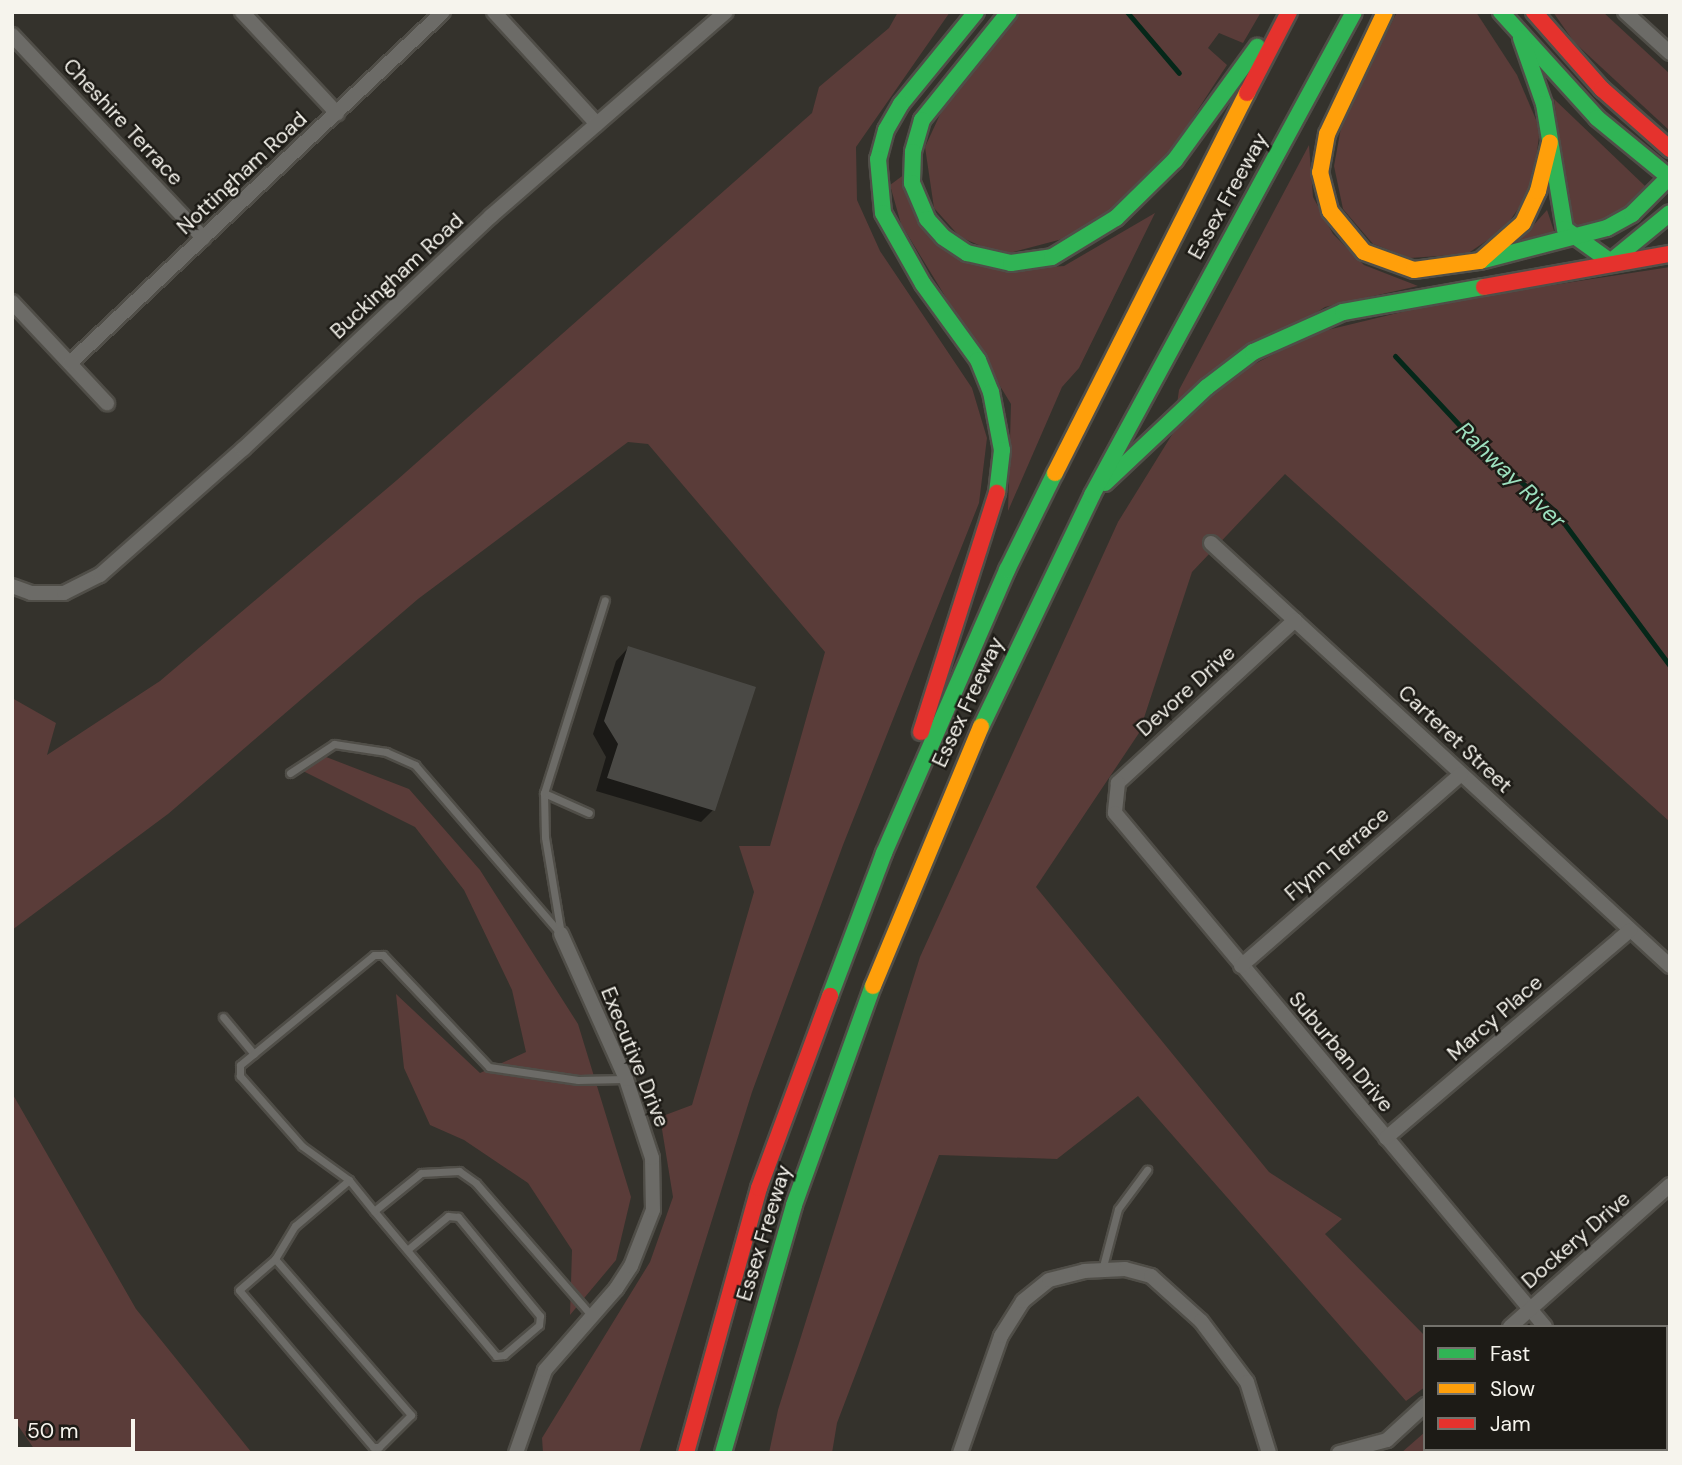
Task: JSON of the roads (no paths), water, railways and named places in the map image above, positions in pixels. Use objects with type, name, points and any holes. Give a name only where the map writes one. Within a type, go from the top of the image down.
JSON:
[{"type":"main road","points":[[884,853],[987,533],[1002,472],[1002,450],[991,392],[978,360],[917,274],[883,212],[878,159],[886,130],[901,104],[976,12]]},
{"type":"main road","points":[[1009,12],[922,120],[913,152],[912,183],[927,219],[943,237],[967,253],[1011,263],[1052,257],[1093,234],[1137,200],[1175,160],[1282,12]]},
{"type":"main road","name":"Essex Freeway","points":[[686,1453],[759,1188],[884,853],[1007,570],[1157,264],[1289,12]]},
{"type":"main road","name":"Essex Freeway","points":[[723,1453],[794,1205],[877,968],[963,763],[1092,495],[1354,12]]},
{"type":"main road","points":[[1385,12],[1327,134],[1320,172],[1331,211],[1351,241],[1396,267],[1440,270],[1574,240],[1632,214],[1669,177],[1597,118],[1521,38],[1501,12]]},
{"type":"main road","points":[[1534,12],[1602,89],[1670,149]]},
{"type":"main road","points":[[1521,38],[1544,104],[1560,215],[1574,240],[1611,262]]},
{"type":"main road","points":[[1480,261],[1523,223],[1538,191],[1550,142]]},
{"type":"main road","points":[[1611,262],[1670,213]]},
{"type":"main road","points":[[1092,495],[1207,387],[1253,352],[1343,312],[1611,262],[1670,254]]},
{"type":"street","points":[[242,12],[337,113]]},
{"type":"street","name":"Nottingham Road","points":[[70,363],[443,12]]},
{"type":"street","points":[[494,12],[597,124]]},
{"type":"street","name":"Buckingham Road","points":[[12,586],[31,593],[64,593],[100,575],[597,124],[726,12]]},
{"type":"street","points":[[1625,12],[1670,53]]},
{"type":"street","name":"Cheshire Terrace","points":[[12,35],[204,238]]},
{"type":"street","points":[[12,302],[107,403]]},
{"type":"street","name":"Carteret Street","points":[[1211,543],[1670,966]]},
{"type":"street","name":"Devore Drive","points":[[1114,799],[1118,783],[1136,764],[1295,620]]},
{"type":"street","name":"Flynn Terrace","points":[[1241,966],[1461,774]]},
{"type":"street","name":"Suburban Drive","points":[[1114,799],[1115,813],[1125,827],[1543,1325]]},
{"type":"street","name":"Marcy Place","points":[[1386,1138],[1630,930]]},
{"type":"street","name":"Executive Drive","points":[[516,1453],[545,1370],[631,1266],[653,1210],[652,1158],[626,1079],[561,934]]},
{"type":"street","name":"Dockery Drive","points":[[1512,1325],[1670,1185]]},
{"type":"street","points":[[960,1453],[1001,1336],[1023,1301],[1049,1280],[1102,1270],[1151,1276],[1202,1321],[1247,1382],[1269,1453]]},
{"type":"street","points":[[1339,1453],[1387,1440],[1423,1407]]},
{"type":"lane","points":[[561,934],[545,837],[544,793],[605,600]]},
{"type":"lane","points":[[290,773],[334,744],[386,752],[415,765],[561,934]]},
{"type":"lane","points":[[544,793],[589,813]]},
{"type":"lane","points":[[407,1250],[448,1216],[458,1217],[540,1316],[539,1325],[505,1355],[496,1356],[374,1211],[349,1180],[302,1146],[240,1076],[240,1065],[374,955],[383,955],[489,1068],[578,1080],[626,1079]]},
{"type":"lane","points":[[223,1017],[254,1054]]},
{"type":"lane","points":[[1102,1270],[1118,1209],[1147,1170]]},
{"type":"lane","points":[[374,1211],[421,1173],[459,1171],[477,1183],[591,1315]]},
{"type":"lane","points":[[275,1259],[411,1415],[379,1447],[373,1447],[239,1290],[275,1259],[295,1226],[349,1180]]},
{"type":"waterway","name":"Rahway River","points":[[1127,12],[1179,73]]},
{"type":"waterway","name":"Rahway River","points":[[1395,356],[1477,444],[1555,511],[1670,666]]}]
